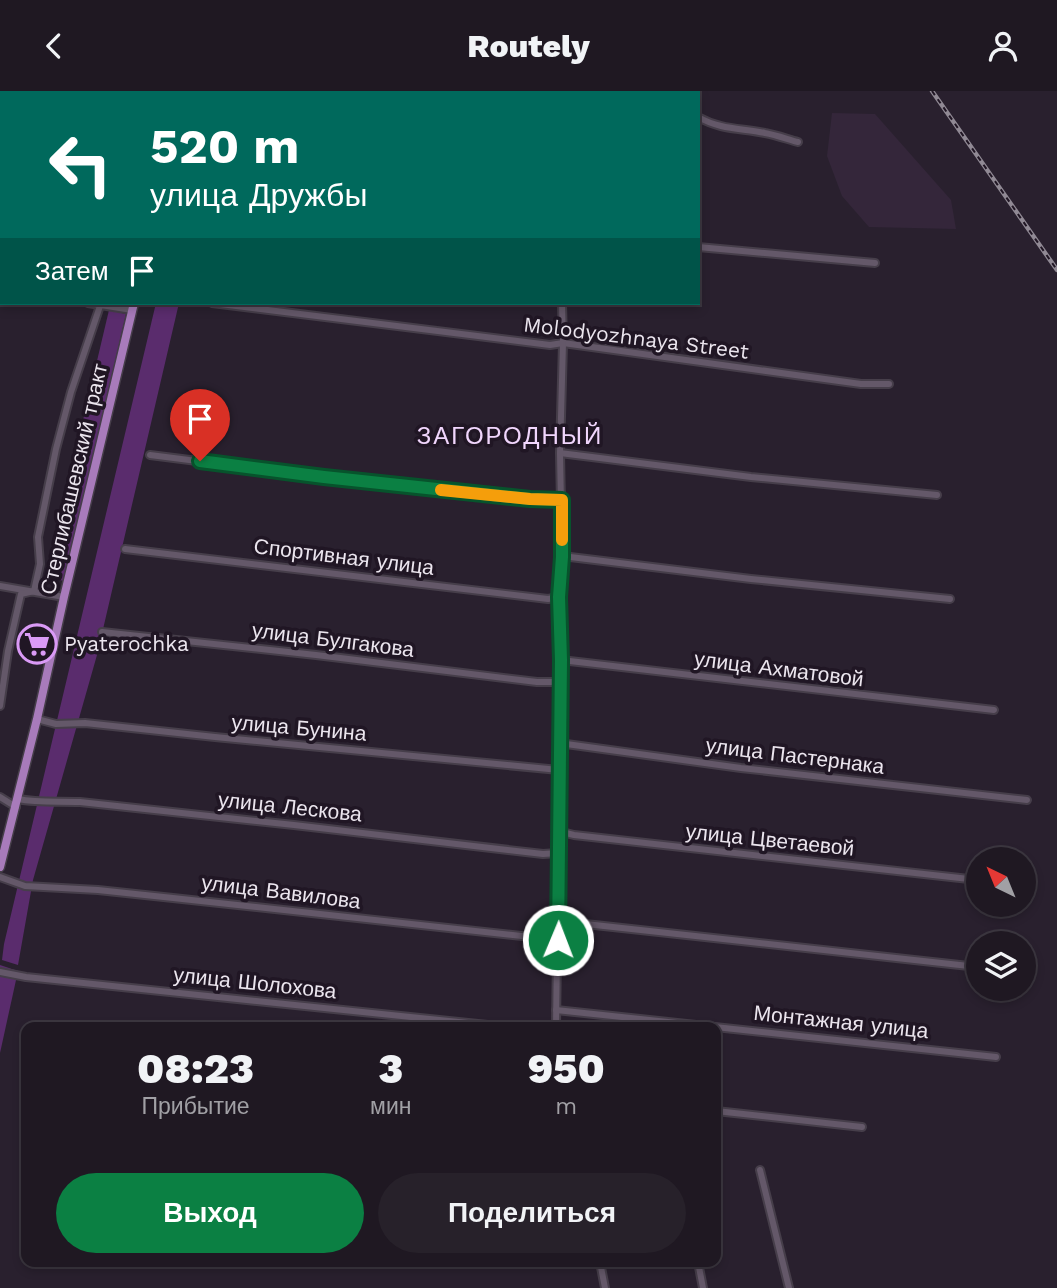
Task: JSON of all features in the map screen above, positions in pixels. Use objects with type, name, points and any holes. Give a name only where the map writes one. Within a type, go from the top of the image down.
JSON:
[{"type":"main road","name":"Стерлибашевский тракт","points":[[0,867],[133,307]]},
{"type":"street","points":[[700,118],[736,130],[765,132],[798,142]]},
{"type":"street","points":[[700,247],[875,263]]},
{"type":"street","points":[[34,591],[40,564],[38,537],[56,449],[71,392],[101,305]]},
{"type":"street","points":[[112,305],[133,307]]},
{"type":"street","name":"Molodyozhnaya Street","points":[[228,305],[550,345],[563,343],[861,384],[889,384]]},
{"type":"street","points":[[556,1022],[562,305]]},
{"type":"street","points":[[560,453],[751,477],[937,495]]},
{"type":"street","points":[[150,455],[324,477],[562,500]]},
{"type":"street","name":"Спортивная улица","points":[[125,549],[548,599],[559,597]]},
{"type":"street","points":[[562,557],[950,599]]},
{"type":"street","points":[[0,586],[64,597]]},
{"type":"street","points":[[0,706],[8,651],[21,594],[34,591]]},
{"type":"street","name":"улица Булгакова","points":[[102,632],[537,682],[560,682]]},
{"type":"street","name":"улица Ахматовой","points":[[561,660],[994,710]]},
{"type":"street","name":"улица Бунина","points":[[37,719],[56,724],[85,723],[559,770]]},
{"type":"street","name":"улица Пастернака","points":[[559,743],[741,768],[1027,800]]},
{"type":"street","points":[[0,797],[17,803]]},
{"type":"street","name":"улица Лескова","points":[[17,803],[80,803],[543,854],[558,853]]},
{"type":"street","name":"улица Цветаевой","points":[[558,831],[574,835],[966,879]]},
{"type":"street","name":"улица Вавилова","points":[[0,877],[26,886],[98,890],[558,940]]},
{"type":"street","points":[[558,921],[966,966]]},
{"type":"street","name":"улица Шолохова","points":[[0,972],[26,977],[459,1022]]},
{"type":"street","name":"Монтажная улица","points":[[556,1010],[668,1022]]},
{"type":"street","name":"Монтажная улица","points":[[721,1028],[996,1057]]},
{"type":"street","points":[[721,1112],[862,1127]]},
{"type":"street","points":[[760,1170],[789,1288]]},
{"type":"street","points":[[601,1267],[605,1288]]},
{"type":"street","points":[[699,1267],[703,1288]]},
{"type":"shaded area","points":[[832,113],[875,114],[951,200],[956,229],[869,227],[842,196],[827,156]]},
{"type":"shaded area","points":[[156,305],[179,305],[97,655],[33,880],[18,965],[2,960]]},
{"type":"shaded area","points":[[109,310],[126,314],[64,581],[46,577]]},
{"type":"shaded area","points":[[0,965],[18,971],[0,1053]]},
{"type":"railway","points":[[932,91],[1057,270]]},
{"type":"slow traffic","points":[[441,490],[562,500],[562,540]]},
{"type":"place","name":"Pyaterochka","points":[[37,644]]},
{"type":"district","name":"ЗАГОРОДНЫЙ","points":[[510,436]]},
{"type":"route","points":[[200,461],[324,477],[562,500],[559,597],[561,660],[558,940]]}]
